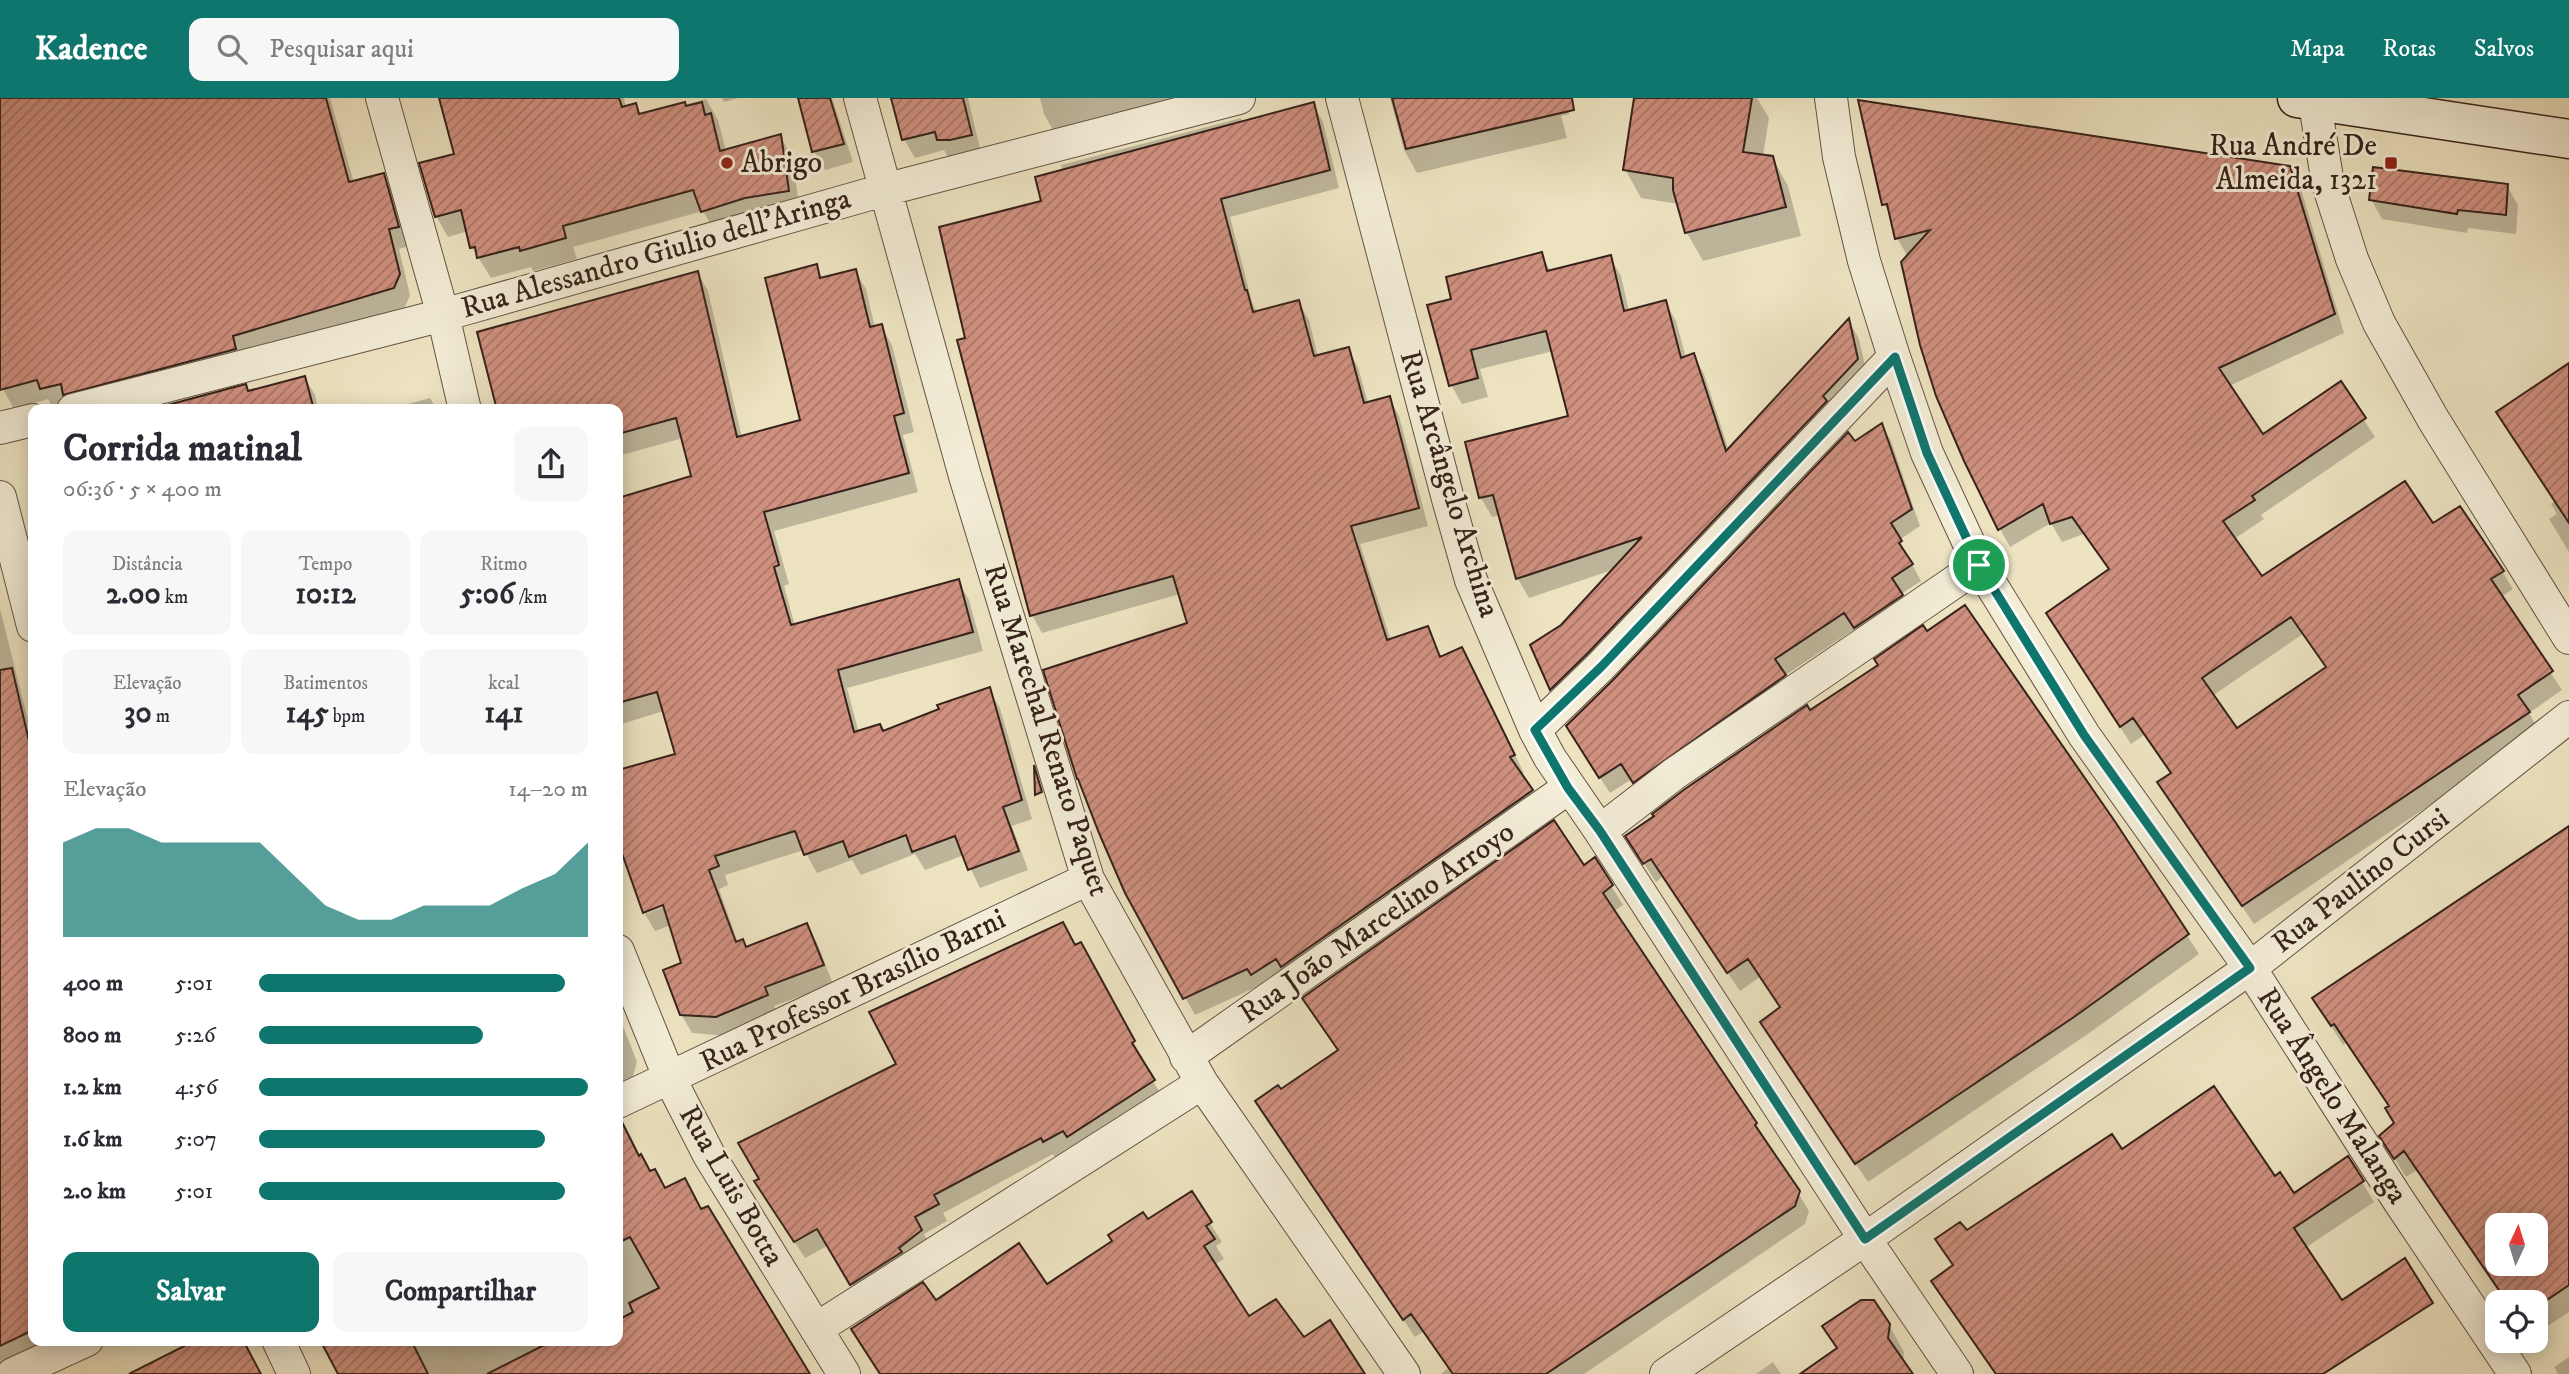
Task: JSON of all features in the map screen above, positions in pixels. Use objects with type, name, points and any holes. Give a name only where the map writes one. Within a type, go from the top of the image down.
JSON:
[{"type":"main road","points":[[2308,99],[2569,139]]},
{"type":"street","points":[[382,98],[443,315],[464,404]]},
{"type":"street","name":"Rua Marechal Renato Paquet","points":[[860,98],[965,476],[1088,878],[1194,1070],[1404,1374]]},
{"type":"street","name":"Rua Alessandro Giulio dell'Aringa","points":[[96,404],[443,315],[884,190],[1239,98]]},
{"type":"street","name":"Rua Arcângelo Archina","points":[[1342,98],[1471,580],[1535,730],[1568,788],[1600,831],[1956,1374]]},
{"type":"street","name":"Rua Ângelo Malanga","points":[[1831,98],[1839,157],[1855,222],[1895,357],[1927,453],[1979,565],[2084,735],[2250,968],[2397,1198],[2515,1374]]},
{"type":"street","points":[[2308,99],[2328,184],[2352,260],[2379,323],[2433,419],[2569,638]]},
{"type":"street","points":[[1535,730],[1601,667],[1895,357]]},
{"type":"street","points":[[0,428],[28,421]]},
{"type":"street","points":[[0,497],[28,606]]},
{"type":"street","points":[[1600,831],[1674,774],[1979,565]]},
{"type":"street","name":"Rua Paulino Cursi","points":[[1666,1374],[1865,1239],[2250,968],[2569,717]]},
{"type":"street","name":"Rua João Marcelino Arroyo","points":[[816,1329],[1194,1070],[1568,788]]},
{"type":"street","name":"Rua Professor Brasílio Barni","points":[[623,1100],[1088,878]]},
{"type":"street","name":"Rua Luis Botta","points":[[623,963],[670,1079],[709,1155],[844,1374]]},
{"type":"street","points":[[13,1374],[74,1346]]},
{"type":"street","points":[[281,1346],[294,1374]]},
{"type":"building","points":[[0,98],[326,98],[349,182],[384,173],[399,227],[389,229],[400,274],[394,288],[233,336],[236,349],[63,395],[61,384],[40,389],[37,380],[0,390]]},
{"type":"building","points":[[439,98],[619,98],[622,107],[636,103],[639,114],[685,102],[686,106],[702,102],[705,115],[711,113],[720,151],[781,134],[789,191],[745,198],[701,212],[693,190],[563,226],[566,238],[520,251],[519,247],[477,258],[475,247],[470,248],[461,210],[435,217],[419,163],[454,154]]},
{"type":"building","points":[[798,98],[830,98],[844,144],[812,152]]},
{"type":"building","points":[[891,98],[963,98],[972,135],[937,140],[935,132],[902,140]]},
{"type":"building","points":[[1392,98],[1572,98],[1574,110],[1406,149]]},
{"type":"building","points":[[1634,98],[1752,98],[1743,152],[1773,156],[1786,207],[1685,233],[1673,190],[1673,178],[1623,170]]},
{"type":"building","points":[[1858,100],[2290,166],[2335,314],[2219,368],[2263,434],[2341,381],[2366,418],[2252,496],[2255,500],[2223,521],[2262,576],[2405,481],[2433,523],[2460,506],[2504,571],[2491,579],[2553,671],[2518,695],[2530,712],[2242,906],[2157,782],[2171,773],[2133,718],[2120,727],[2046,613],[2109,569],[2072,517],[2050,524],[2043,504],[1998,530],[1936,396],[1920,345],[1901,262],[1930,230],[1895,239],[1887,204],[1882,205]],"holes":[[[2291,617],[2326,667],[2237,728],[2202,678]]]},
{"type":"building","points":[[1314,102],[1330,170],[1221,199],[1245,290],[1253,312],[1299,300],[1314,356],[1349,347],[1364,403],[1390,396],[1419,508],[1351,526],[1387,640],[1428,626],[1440,657],[1462,647],[1515,755],[1510,757],[1533,790],[1281,967],[1276,959],[1251,975],[1247,969],[1183,999],[1125,893],[1099,833],[1077,779],[1043,670],[1187,623],[1173,576],[1030,616],[957,340],[965,338],[939,227],[1041,201],[1035,177]]},
{"type":"building","points":[[2373,167],[2508,184],[2506,215],[2458,210],[2457,214],[2369,200]]},
{"type":"building","points":[[1542,252],[1547,271],[1611,255],[1624,311],[1666,300],[1681,358],[1694,353],[1726,451],[1849,318],[1858,359],[1823,396],[1827,401],[1550,690],[1530,645],[1561,625],[1642,537],[1516,579],[1493,495],[1479,498],[1465,442],[1568,416],[1546,331],[1471,350],[1478,378],[1449,386],[1427,305],[1451,299],[1446,277]]},
{"type":"building","points":[[817,264],[820,278],[856,269],[870,327],[882,324],[904,413],[894,416],[909,473],[764,512],[779,565],[774,567],[791,625],[959,579],[973,632],[838,670],[854,732],[880,724],[883,731],[939,709],[937,705],[990,687],[1022,800],[1003,807],[1019,851],[968,870],[955,836],[912,852],[906,835],[849,857],[843,841],[804,855],[795,831],[715,856],[719,866],[709,870],[736,942],[743,939],[746,947],[807,923],[824,965],[765,987],[768,995],[716,1017],[680,1015],[663,970],[681,963],[663,905],[643,913],[623,856],[623,769],[675,754],[657,692],[623,702],[623,496],[691,476],[676,418],[623,433],[623,404],[495,404],[477,332],[698,271],[737,437],[800,420],[765,278]]},
{"type":"building","points":[[2569,363],[2569,523],[2496,412]]},
{"type":"building","points":[[305,376],[312,404],[171,404],[246,384],[248,391]]},
{"type":"building","points":[[1882,423],[1912,509],[1891,523],[1902,541],[1899,543],[1913,564],[1892,578],[1903,595],[1854,628],[1844,613],[1775,659],[1786,675],[1633,783],[1621,764],[1599,778],[1566,726],[1848,432],[1855,441]]},
{"type":"building","points":[[1965,605],[2116,823],[2189,934],[2074,1017],[1855,1164],[1760,1022],[1780,1007],[1748,959],[1727,973],[1651,859],[1643,864],[1625,836],[1654,816],[1652,814],[1685,789],[1807,705],[1810,710],[1878,665],[1874,659],[1923,625],[1927,631]]},
{"type":"building","points":[[12,668],[28,737],[28,1332],[0,1346],[0,670]]},
{"type":"building","points":[[1034,765],[1042,792],[1035,795]]},
{"type":"building","points":[[1554,820],[1584,865],[1595,857],[1613,885],[1603,893],[1800,1191],[1795,1206],[1546,1374],[1453,1374],[1411,1314],[1403,1320],[1255,1101],[1278,1085],[1281,1089],[1338,1050],[1302,998]]},
{"type":"building","points":[[2569,826],[2569,1285],[2548,1299],[2548,1290],[2499,1290],[2489,1276],[2548,1276],[2548,1213],[2485,1213],[2485,1270],[2404,1151],[2394,1159],[2379,1136],[2394,1123],[2385,1108],[2389,1106],[2334,1024],[2331,1026],[2312,998]]},
{"type":"building","points":[[1063,922],[1075,945],[1081,942],[1135,1041],[1132,1043],[1155,1080],[1067,1137],[1063,1131],[1043,1142],[1041,1138],[934,1195],[939,1204],[915,1217],[922,1230],[899,1248],[902,1252],[850,1285],[817,1229],[794,1242],[754,1181],[759,1179],[738,1143],[896,1064],[869,1012]]},
{"type":"building","points":[[2214,1086],[2275,1176],[2280,1172],[2294,1193],[2348,1156],[2364,1181],[2294,1228],[2342,1300],[2405,1258],[2433,1303],[2323,1374],[1996,1374],[1931,1281],[1953,1265],[1935,1239],[1960,1222],[1967,1230],[2112,1134],[2122,1149]]},
{"type":"building","points":[[623,1124],[639,1156],[641,1154],[650,1171],[655,1169],[665,1188],[685,1178],[701,1209],[708,1206],[810,1374],[487,1374],[542,1346],[623,1346],[623,1317],[633,1312],[629,1303],[659,1288],[630,1237],[623,1240]]},
{"type":"building","points":[[1192,1191],[1212,1222],[1206,1226],[1215,1239],[1204,1246],[1249,1316],[1276,1299],[1304,1337],[1330,1320],[1365,1374],[880,1374],[851,1329],[923,1282],[936,1300],[1019,1243],[1047,1284],[1112,1241],[1108,1235],[1143,1212],[1148,1219]]},
{"type":"building","points":[[1861,1300],[1874,1300],[1890,1324],[1888,1338],[1913,1374],[1800,1374],[1837,1348],[1822,1326]]},
{"type":"building","points":[[184,1346],[246,1346],[261,1374],[129,1374]]},
{"type":"building","points":[[323,1346],[414,1346],[428,1374],[338,1374]]},
{"type":"place","name":"Abrigo","points":[[727,163]]},
{"type":"place","name":"Rua André De Almeida, 1321","points":[[2391,163]]},
{"type":"route","points":[[1895,357],[1927,453],[1979,565],[2084,735],[2250,968],[1865,1239],[1600,831],[1568,788],[1535,730],[1601,667],[1895,357]]}]
